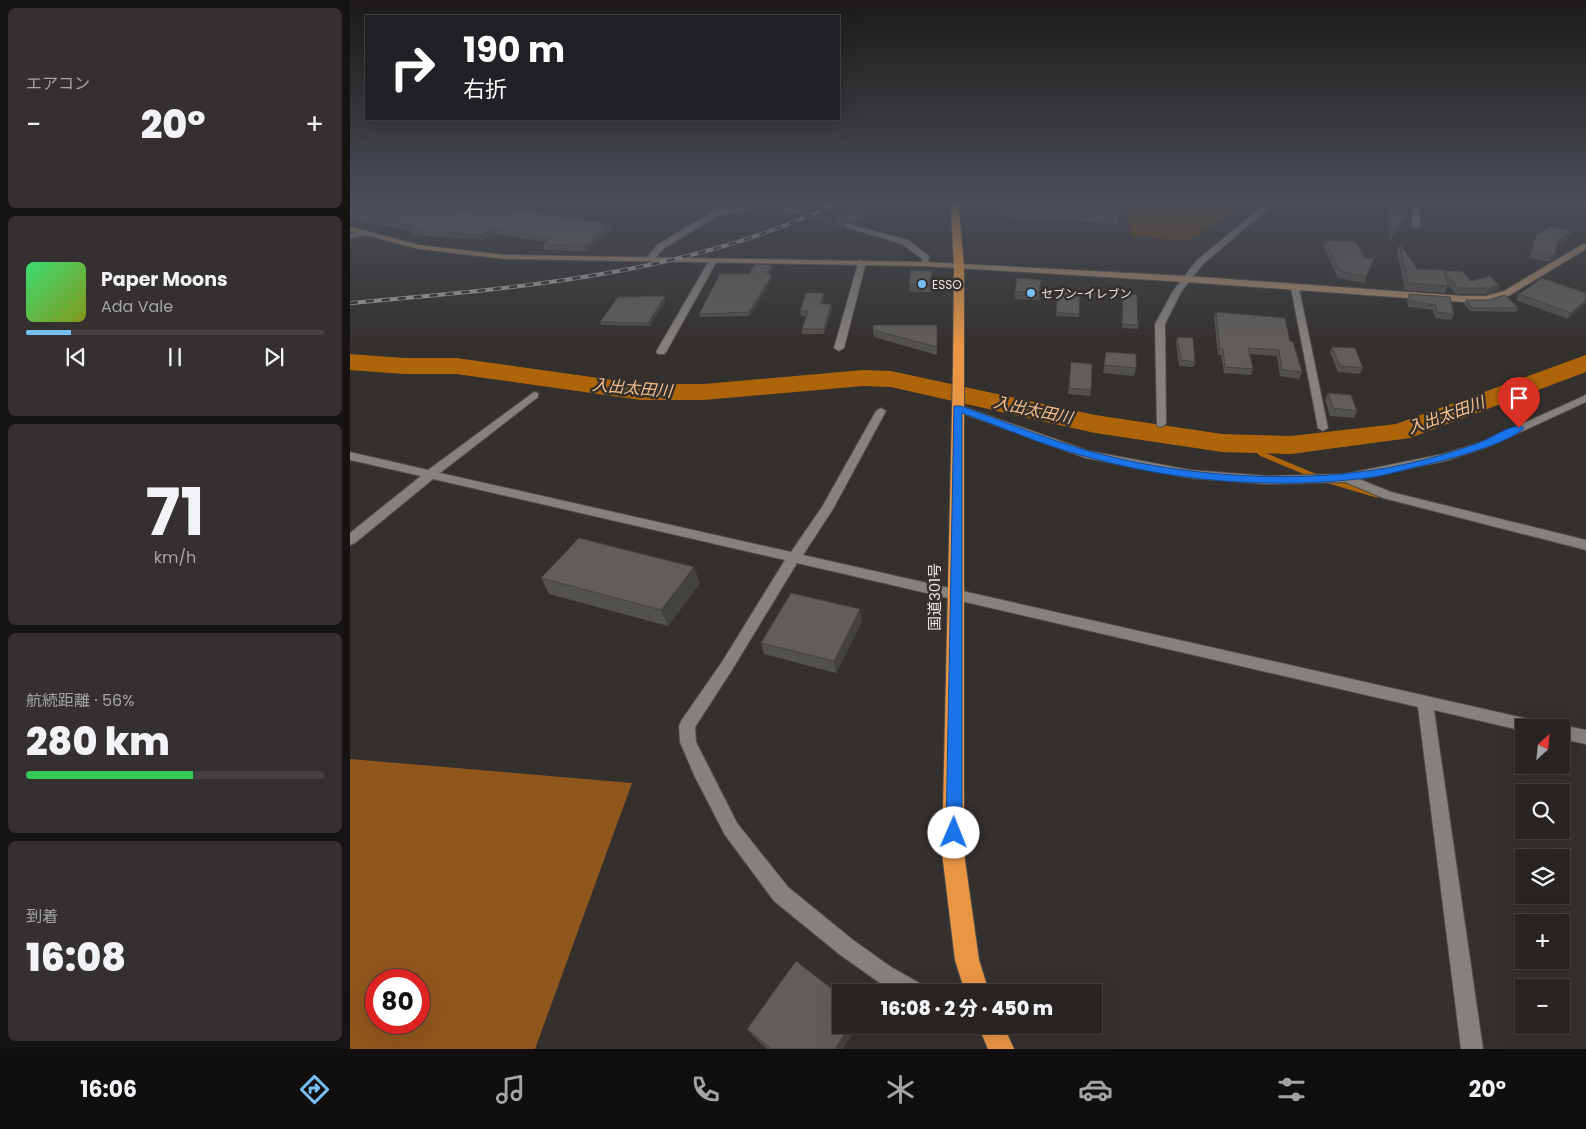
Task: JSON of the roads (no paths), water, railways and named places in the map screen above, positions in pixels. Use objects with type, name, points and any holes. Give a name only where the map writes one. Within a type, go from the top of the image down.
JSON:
[{"type":"highway","name":"国道301号","points":[[958,249],[959,366],[957,408],[954,853],[967,960],[974,984]]},
{"type":"highway","points":[[994,1034],[1001,1049]]},
{"type":"main road","points":[[432,249],[505,257],[924,264],[1486,299],[1507,293],[1581,249]]},
{"type":"street","points":[[649,260],[658,249]]},
{"type":"street","points":[[914,249],[926,258],[924,264]]},
{"type":"street","points":[[1161,424],[1160,324],[1186,279],[1199,263],[1216,249]]},
{"type":"street","points":[[661,352],[713,261]]},
{"type":"street","points":[[839,348],[862,262]]},
{"type":"street","points":[[1295,288],[1323,428]]},
{"type":"street","points":[[350,540],[431,474],[534,395]]},
{"type":"street","points":[[957,408],[1086,454],[1190,474],[1267,480],[1345,478],[1445,457],[1486,444],[1586,398]]},
{"type":"street","points":[[881,411],[827,509],[794,557],[727,666],[687,726],[688,742],[701,772],[731,829],[781,894],[853,953],[902,984]]},
{"type":"street","points":[[350,456],[957,593],[1515,723]]},
{"type":"street","points":[[1345,478],[1388,495],[1586,545]]},
{"type":"street","points":[[1424,703],[1472,1049]]},
{"type":"street","points":[[1570,734],[1586,738]]},
{"type":"waterway","name":"入出太田川","points":[[350,362],[404,366],[456,366],[641,392],[704,392],[863,378],[891,379],[1095,424],[1222,443],[1291,445],[1400,432],[1497,398],[1586,363]]},
{"type":"waterway","points":[[1250,444],[1262,454],[1317,477]]},
{"type":"waterway","points":[[1326,480],[1377,495]]},
{"type":"railway","points":[[350,303],[539,284],[664,262],[714,249]]},
{"type":"place","name":"ESSO","points":[[922,284]]},
{"type":"place","name":"セブン-イレブン","points":[[1031,293]]}]
